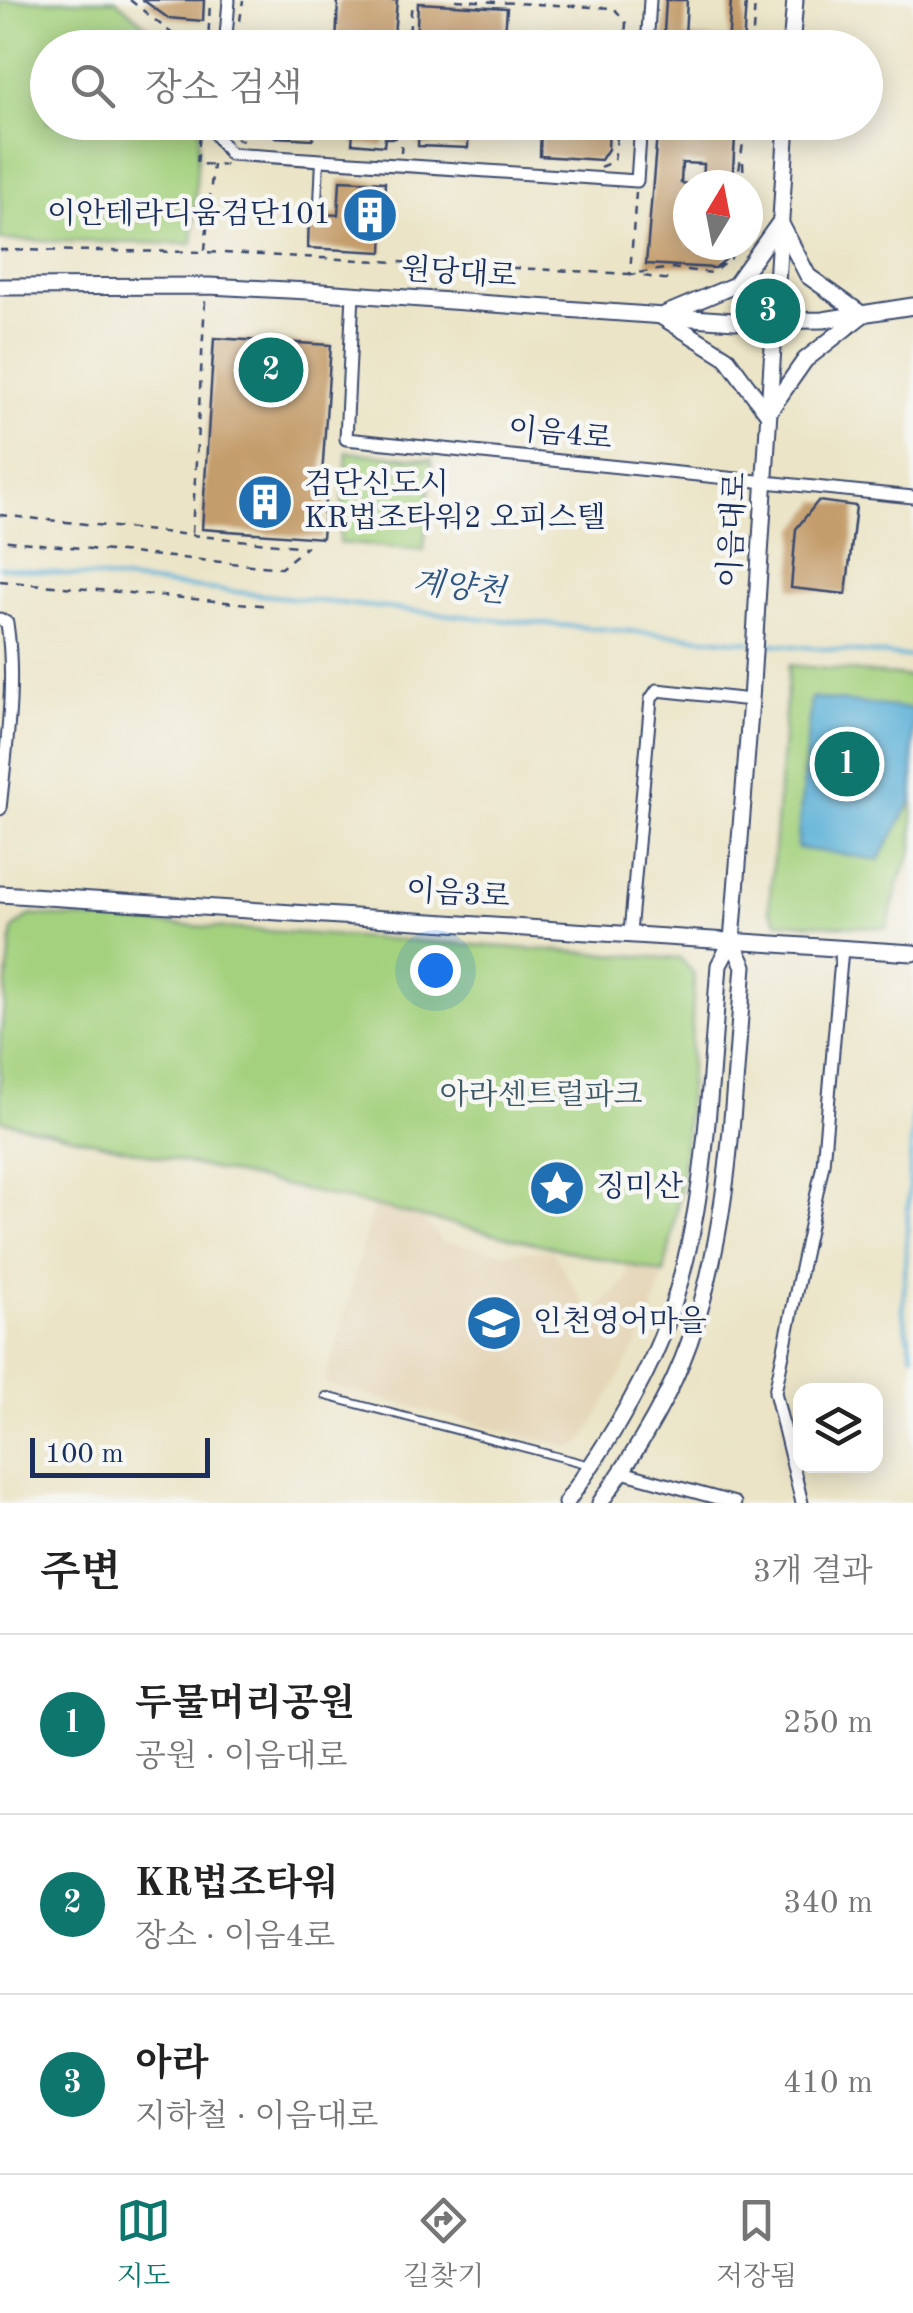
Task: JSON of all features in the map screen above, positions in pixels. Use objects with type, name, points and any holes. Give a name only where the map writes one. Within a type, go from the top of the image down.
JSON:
[{"type":"main road","points":[[793,30],[794,0]]},
{"type":"main road","name":"이음대로","points":[[566,1503],[644,1375],[681,1280],[696,1220],[718,965],[732,941],[754,662],[785,140]]},
{"type":"main road","points":[[780,222],[808,276],[863,314],[805,360],[768,414],[726,357],[660,316],[735,284],[780,222]]},
{"type":"main road","name":"원당대로","points":[[0,286],[206,286],[774,320],[823,320],[913,306]]},
{"type":"main road","name":"이음3로","points":[[0,894],[913,953]]},
{"type":"main road","name":"이음대로","points":[[600,1503],[622,1472],[689,1344],[722,1218],[744,966],[732,941]]},
{"type":"street","points":[[227,30],[230,0]]},
{"type":"street","points":[[648,30],[650,0]]},
{"type":"street","points":[[220,140],[230,154],[637,181],[640,140]]},
{"type":"street","name":"이음4로","points":[[353,294],[346,439],[913,498]]},
{"type":"street","points":[[0,619],[6,623],[9,641],[0,809]]},
{"type":"street","points":[[630,933],[650,699],[657,690],[751,700]]},
{"type":"street","points":[[802,1503],[775,1392],[823,1164],[842,949]]},
{"type":"street","points":[[622,1472],[735,1503]]},
{"type":"lane","points":[[318,204],[320,160]]},
{"type":"lane","points":[[326,1396],[592,1465]]},
{"type":"path","points":[[130,0],[168,30]]},
{"type":"path","points":[[209,30],[210,0]]},
{"type":"path","points":[[410,30],[412,0]]},
{"type":"path","points":[[456,0],[614,8],[626,23],[625,30]]},
{"type":"path","points":[[753,30],[755,0]]},
{"type":"path","points":[[241,140],[252,145]]},
{"type":"path","points":[[401,154],[402,140]]},
{"type":"path","points":[[600,167],[614,161],[616,140]]},
{"type":"path","points":[[744,140],[744,170]]},
{"type":"path","points":[[740,170],[743,155]]},
{"type":"path","points":[[205,252],[213,164]]},
{"type":"path","points":[[630,274],[637,181]]},
{"type":"path","points":[[0,250],[205,252],[630,274],[670,280]]},
{"type":"path","points":[[630,274],[672,268],[712,272],[727,260]]},
{"type":"path","points":[[192,535],[206,286]]},
{"type":"path","points":[[0,514],[306,547],[281,568],[0,540]]},
{"type":"path","points":[[0,582],[270,606]]},
{"type":"shaded area","name":"인천영어마을","points":[[373,1207],[423,1218],[443,1242],[508,1252],[552,1250],[592,1317],[627,1278],[628,1265],[664,1273],[646,1329],[583,1442],[570,1448],[325,1384]]},
{"type":"green space","points":[[0,0],[116,0],[152,30],[30,30],[30,140],[199,140],[192,244],[0,240]]},
{"type":"green space","points":[[347,452],[432,460],[424,550],[339,543]]},
{"type":"green space","points":[[789,665],[913,677],[913,850],[900,879],[887,928],[778,922],[769,909]]},
{"type":"green space","name":"아라센트럴파크","points":[[31,915],[681,959],[694,974],[689,1087],[683,1162],[664,1273],[0,1120],[0,1039],[13,929]]},
{"type":"water","points":[[811,698],[913,709],[913,799],[879,860],[797,848]]},
{"type":"building","points":[[143,0],[204,0],[203,21],[168,18]]},
{"type":"building","points":[[338,0],[397,0],[394,30],[337,30]]},
{"type":"building","points":[[666,0],[687,0],[685,30],[664,30]]},
{"type":"building","points":[[731,0],[746,0],[744,30],[729,30]]},
{"type":"building","points":[[418,3],[507,8],[505,30],[417,30]]},
{"type":"building","points":[[352,140],[385,140],[384,146],[352,143]]},
{"type":"building","points":[[418,140],[468,140],[468,148],[418,146]]},
{"type":"building","points":[[540,140],[608,140],[601,160],[540,156]]},
{"type":"building","points":[[656,140],[735,140],[733,170],[704,170],[704,164],[682,163],[682,170],[673,170],[673,260],[725,260],[715,268],[646,264]]},
{"type":"building","name":"이안테라디움검단101","points":[[340,180],[385,182],[382,252],[308,248],[309,213],[338,215]]},
{"type":"building","points":[[214,338],[331,345],[322,538],[202,529]]},
{"type":"building","points":[[818,501],[856,506],[846,594],[791,588],[796,529]]},
{"type":"waterway","name":"계양천","points":[[0,567],[489,619],[751,642]]},
{"type":"waterway","name":"계양천","points":[[761,643],[913,657]]},
{"type":"waterway","name":"계양천","points":[[913,1108],[903,1313],[913,1355]]},
{"type":"place","name":"이안테라디움검단101","points":[[370,215]]},
{"type":"place","name":"아라","points":[[768,311]]},
{"type":"place","name":"KR법조타워","points":[[271,370]]},
{"type":"place","name":"검단신도시 KR법조타워2 오피스텔","points":[[265,502]]},
{"type":"place","name":"두물머리공원","points":[[847,764]]},
{"type":"place","name":"징미산","points":[[557,1188]]},
{"type":"place","name":"인천영어마을","points":[[494,1323]]}]
